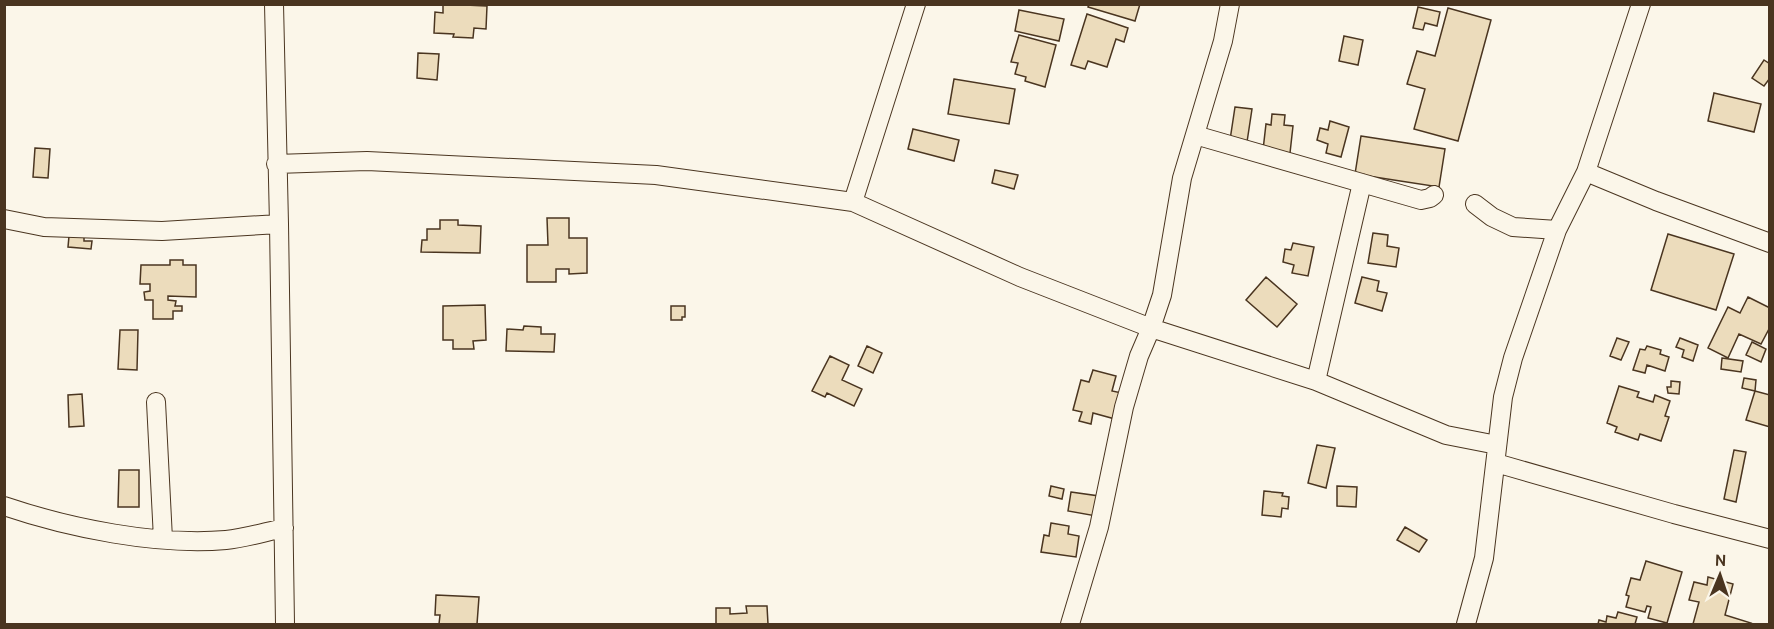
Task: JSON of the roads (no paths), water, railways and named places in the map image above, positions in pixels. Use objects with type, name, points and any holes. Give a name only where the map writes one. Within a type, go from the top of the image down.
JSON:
[{"type":"street","points":[[274,4],[285,624]]},
{"type":"street","points":[[853,202],[916,4]]},
{"type":"street","points":[[1070,624],[1100,527],[1124,407],[1138,356],[1151,328],[1162,295],[1182,178],[1223,41],[1230,4]]},
{"type":"street","points":[[1466,624],[1484,558],[1503,397],[1513,358],[1557,230],[1586,172],[1641,4]]},
{"type":"street","points":[[1195,135],[1420,200],[1434,195]]},
{"type":"street","points":[[276,164],[367,161],[656,175],[853,202],[1020,277],[1151,328],[1316,381],[1497,454],[1674,514],[1770,539]]},
{"type":"street","points":[[1586,172],[1656,201],[1770,243]]},
{"type":"street","points":[[1316,381],[1362,183]]},
{"type":"street","points":[[1475,204],[1492,217],[1513,227],[1557,230]]},
{"type":"street","points":[[4,219],[44,226],[162,231],[279,224]]},
{"type":"street","points":[[156,402],[163,539]]},
{"type":"street","points":[[4,506],[86,529],[163,539],[226,540],[284,528]]}]
